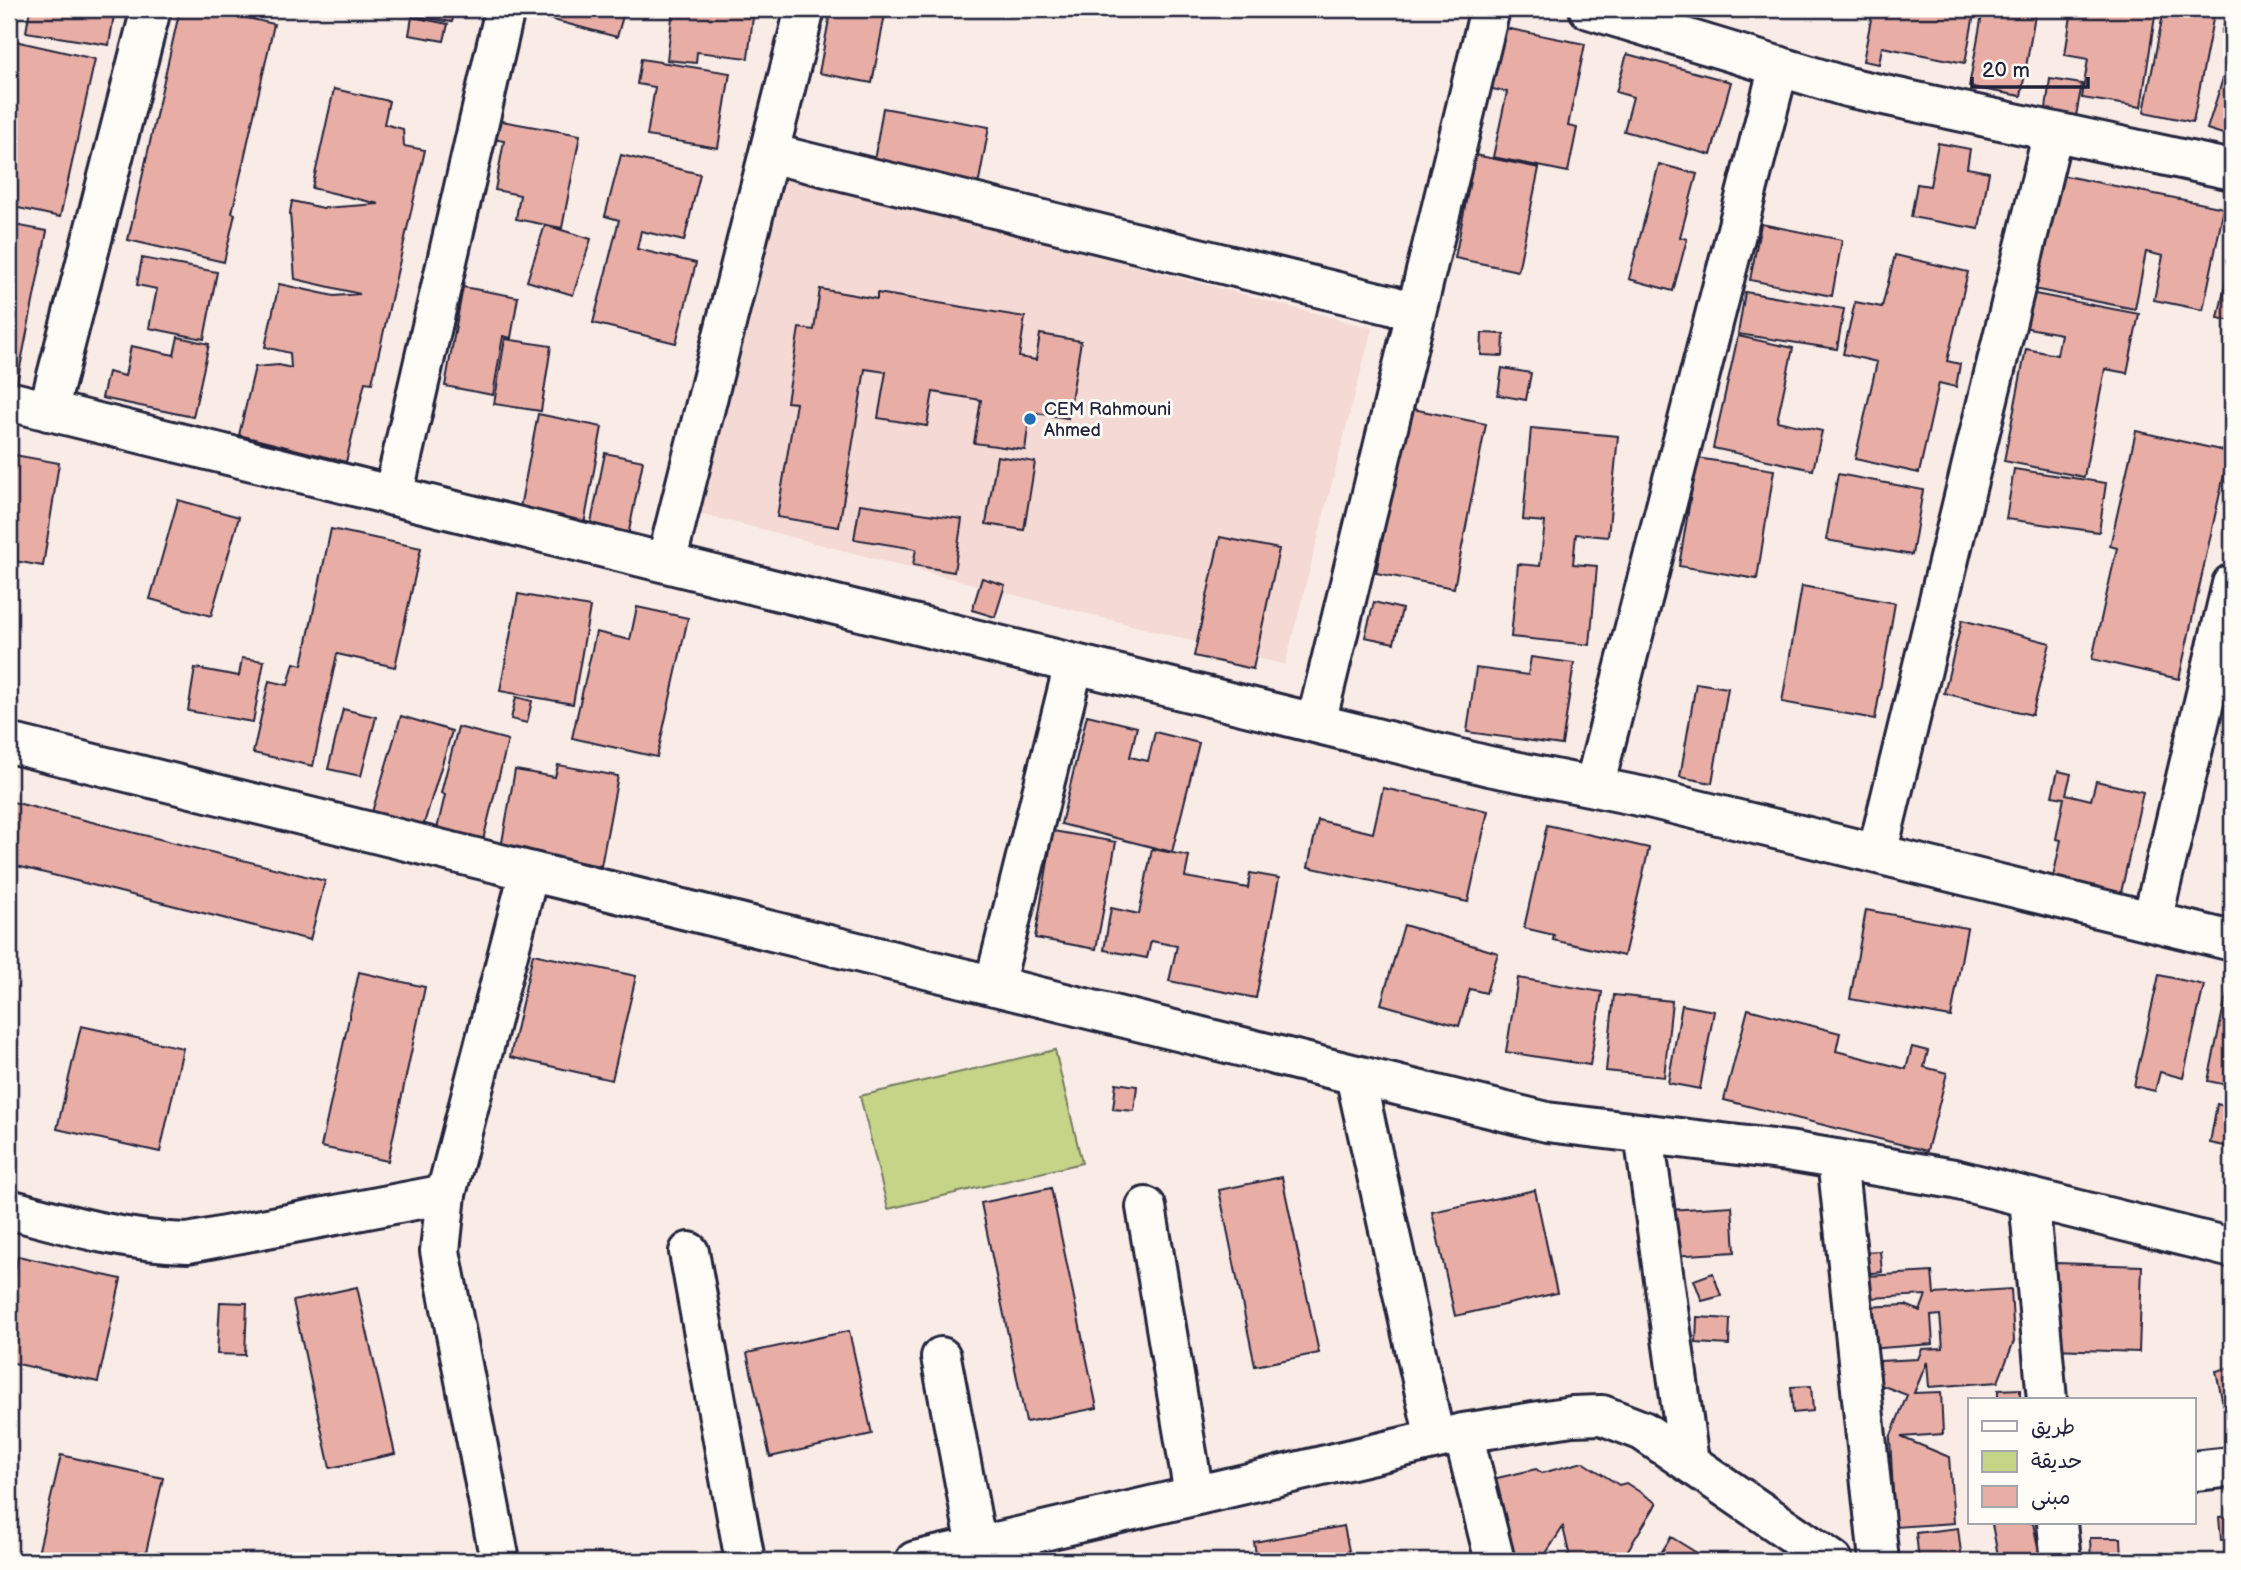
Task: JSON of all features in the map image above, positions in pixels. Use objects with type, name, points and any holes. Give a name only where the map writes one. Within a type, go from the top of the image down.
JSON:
[{"type":"street","points":[[48,411],[151,9]]},
{"type":"street","points":[[393,496],[505,9]]},
{"type":"street","points":[[666,564],[805,9]]},
{"type":"street","points":[[1316,723],[1490,9]]},
{"type":"street","points":[[1589,9],[1847,87],[2232,170]]},
{"type":"street","points":[[1594,787],[1779,66]]},
{"type":"street","points":[[1877,854],[2053,132]]},
{"type":"street","points":[[769,153],[1416,313]]},
{"type":"street","points":[[9,401],[1489,766],[1649,798],[2232,941]]},
{"type":"street","points":[[2152,921],[2232,584]]},
{"type":"street","points":[[994,986],[1074,664]]},
{"type":"street","points":[[9,743],[1547,1122],[1787,1151],[1954,1179],[2232,1248]]},
{"type":"street","points":[[500,1561],[440,1251],[446,1194],[529,872]]},
{"type":"street","points":[[1355,1075],[1449,1436],[1495,1561]]},
{"type":"street","points":[[1644,1134],[1689,1462]]},
{"type":"street","points":[[1837,1159],[1879,1561]]},
{"type":"street","points":[[9,1209],[107,1235],[153,1242],[188,1243],[446,1194]]},
{"type":"street","points":[[2029,1198],[2047,1398]]},
{"type":"street","points":[[1146,1207],[1194,1495]]},
{"type":"street","points":[[689,1252],[745,1561]]},
{"type":"street","points":[[941,1357],[977,1547]]},
{"type":"street","points":[[915,1561],[1449,1436],[1572,1416],[1602,1415],[1643,1431],[1833,1561]]},
{"type":"street","points":[[2196,1471],[2232,1467]]},
{"type":"street","points":[[2057,1524],[2061,1561]]},
{"type":"shaded area","name":"CEM Rahmouni Ahmed","points":[[775,172],[1372,328],[1285,665],[687,510]]},
{"type":"green space","points":[[1055,1050],[1082,1163],[888,1209],[860,1096]]},
{"type":"building","points":[[30,9],[115,9],[109,45],[26,32]]},
{"type":"building","points":[[180,9],[206,9],[274,24],[232,213],[235,214],[224,262],[128,240]]},
{"type":"building","points":[[394,9],[455,9],[452,22],[393,12]]},
{"type":"building","points":[[529,9],[625,9],[617,37],[527,13]]},
{"type":"building","points":[[673,9],[754,9],[748,58],[697,52],[696,63],[667,60]]},
{"type":"building","points":[[831,9],[886,9],[872,83],[819,73]]},
{"type":"building","points":[[1873,9],[1975,9],[1965,63],[1882,47],[1879,64],[1863,61]]},
{"type":"building","points":[[1983,9],[2036,9],[2021,96],[1969,87]]},
{"type":"building","points":[[2072,9],[2156,10],[2141,107],[2082,98],[2088,59],[2065,55]]},
{"type":"building","points":[[2164,9],[2215,9],[2193,122],[2144,112]]},
{"type":"building","points":[[2229,9],[2232,9],[2232,37],[2221,33]]},
{"type":"building","points":[[412,17],[448,24],[444,41],[409,35]]},
{"type":"building","points":[[1495,26],[1585,44],[1568,126],[1577,128],[1568,172],[1493,157],[1507,92],[1483,87]]},
{"type":"building","points":[[15,41],[95,59],[60,217],[9,206],[9,135],[11,136],[16,115],[9,113],[9,68]]},
{"type":"building","points":[[2232,50],[2232,137],[2207,129]]},
{"type":"building","points":[[1627,54],[1731,82],[1711,155],[1624,131],[1633,97],[1616,92]]},
{"type":"building","points":[[641,59],[730,73],[718,148],[647,136],[655,87],[637,84]]},
{"type":"building","points":[[2050,79],[2082,84],[2075,121],[2045,116]]},
{"type":"building","points":[[334,89],[389,101],[384,124],[403,129],[404,146],[425,150],[372,383],[365,382],[346,462],[239,435],[255,367],[279,365],[291,368],[290,353],[265,347],[279,284],[334,296],[360,294],[295,279],[290,213],[292,201],[323,208],[379,204],[312,188]]},
{"type":"building","points":[[883,108],[989,127],[978,186],[873,167]]},
{"type":"building","points":[[496,120],[580,135],[562,228],[516,219],[520,195],[495,190],[504,141],[493,139]]},
{"type":"building","points":[[1938,143],[1970,149],[1967,168],[1989,172],[1979,229],[1911,217],[1917,184],[1930,186]]},
{"type":"building","points":[[621,155],[700,174],[684,241],[641,231],[637,249],[696,263],[676,343],[593,323],[619,220],[605,216]]},
{"type":"building","points":[[1475,155],[1539,168],[1518,271],[1455,258]]},
{"type":"building","points":[[1659,164],[1697,174],[1680,237],[1687,239],[1673,291],[1629,279]]},
{"type":"building","points":[[2056,174],[2224,208],[2203,310],[2154,300],[2163,256],[2146,252],[2135,309],[2033,289]]},
{"type":"building","points":[[9,224],[47,231],[17,383],[9,381]]},
{"type":"building","points":[[1761,224],[1842,240],[1832,296],[1750,280]]},
{"type":"building","points":[[545,225],[591,239],[573,295],[527,281]]},
{"type":"building","points":[[2232,252],[2232,321],[2218,318]]},
{"type":"building","points":[[1895,255],[1968,272],[1947,361],[1960,364],[1956,387],[1939,383],[1919,473],[1855,459],[1877,362],[1843,354],[1855,302],[1882,307]]},
{"type":"building","points":[[142,258],[217,272],[204,339],[149,328],[157,289],[137,285]]},
{"type":"building","points":[[463,287],[518,297],[511,338],[503,336],[493,395],[445,386]]},
{"type":"building","points":[[820,289],[877,299],[877,293],[1025,317],[1019,357],[1036,360],[1040,334],[1081,341],[1068,418],[1030,412],[1025,450],[974,443],[981,400],[933,392],[927,426],[878,418],[886,372],[865,369],[839,527],[777,517],[796,403],[787,402],[799,328],[814,330]]},
{"type":"building","points":[[1745,292],[1844,309],[1837,349],[1738,334]]},
{"type":"building","points":[[2030,293],[2139,314],[2127,373],[2105,369],[2084,477],[2004,461],[2026,349],[2057,355],[2061,334],[2023,327]]},
{"type":"building","points":[[1482,333],[1504,334],[1503,356],[1481,355]]},
{"type":"building","points":[[1738,336],[1793,348],[1777,421],[1822,431],[1813,470],[1713,448]]},
{"type":"building","points":[[178,337],[209,344],[193,417],[102,398],[108,372],[125,376],[131,346],[174,355]]},
{"type":"building","points":[[505,339],[551,346],[541,411],[494,404]]},
{"type":"building","points":[[1502,368],[1531,373],[1526,400],[1498,395]]},
{"type":"building","points":[[1408,408],[1486,424],[1454,588],[1376,573]]},
{"type":"building","points":[[538,414],[602,427],[583,530],[518,518]]},
{"type":"building","points":[[1531,428],[1618,436],[1608,537],[1576,534],[1573,564],[1597,566],[1590,645],[1511,637],[1518,564],[1540,566],[1545,522],[1523,520]]},
{"type":"building","points":[[2136,431],[2229,452],[2179,679],[2092,659],[2117,548],[2110,546]]},
{"type":"building","points":[[605,453],[643,461],[627,541],[589,533]]},
{"type":"building","points":[[9,454],[59,463],[43,566],[9,560]]},
{"type":"building","points":[[997,456],[1035,462],[1024,530],[986,524]]},
{"type":"building","points":[[1697,458],[1774,470],[1757,579],[1679,566]]},
{"type":"building","points":[[2014,469],[2106,483],[2099,532],[2006,519]]},
{"type":"building","points":[[1838,474],[1923,490],[1912,555],[1826,540]]},
{"type":"building","points":[[178,500],[239,517],[211,616],[150,599]]},
{"type":"building","points":[[860,504],[962,519],[954,572],[913,565],[916,549],[854,539]]},
{"type":"building","points":[[331,529],[421,548],[395,667],[337,654],[313,766],[253,753],[269,681],[288,685],[294,663],[302,665]]},
{"type":"building","points":[[1220,537],[1279,549],[1253,669],[1194,656]]},
{"type":"building","points":[[982,578],[1005,585],[995,617],[972,610]]},
{"type":"building","points":[[1802,586],[1895,603],[1875,719],[1782,702]]},
{"type":"building","points":[[518,594],[590,607],[573,704],[500,691]]},
{"type":"building","points":[[1374,602],[1402,609],[1394,643],[1365,637]]},
{"type":"building","points":[[637,607],[688,618],[657,757],[572,738],[596,632],[630,640]]},
{"type":"building","points":[[1962,620],[2050,643],[2032,715],[1944,693]]},
{"type":"building","points":[[1531,657],[1574,663],[1562,745],[1467,732],[1476,668],[1528,675]]},
{"type":"building","points":[[242,658],[264,661],[253,722],[188,711],[195,668],[239,676]]},
{"type":"building","points":[[1696,683],[1728,688],[1712,783],[1680,777]]},
{"type":"building","points":[[516,697],[532,701],[527,723],[511,719]]},
{"type":"building","points":[[343,709],[376,717],[361,776],[328,769]]},
{"type":"building","points":[[1087,715],[1137,727],[1130,757],[1148,761],[1155,732],[1199,743],[1172,852],[1061,824]]},
{"type":"building","points":[[401,716],[452,731],[423,827],[372,812]]},
{"type":"building","points":[[458,727],[508,740],[483,840],[437,829],[445,795],[441,793]]},
{"type":"building","points":[[558,765],[618,776],[601,866],[501,848],[515,770],[555,777]]},
{"type":"building","points":[[2058,771],[2071,774],[2066,794],[2091,800],[2096,781],[2143,792],[2119,902],[2051,887],[2061,840],[2056,839],[2064,798],[2052,796]]},
{"type":"building","points":[[1383,788],[1488,811],[1468,902],[1308,867],[1318,820],[1373,833]]},
{"type":"building","points":[[9,801],[325,881],[310,940],[9,864]]},
{"type":"building","points":[[1547,825],[1649,848],[1624,956],[1553,940],[1554,935],[1524,928]]},
{"type":"building","points":[[1053,831],[1116,842],[1096,949],[1035,938]]},
{"type":"building","points":[[1152,849],[1189,856],[1185,877],[1248,888],[1250,873],[1279,878],[1256,998],[1169,981],[1177,946],[1151,941],[1147,958],[1104,950],[1111,908],[1139,914]]},
{"type":"building","points":[[1866,910],[1967,928],[1951,1017],[1850,999]]},
{"type":"building","points":[[1404,925],[1498,953],[1486,993],[1470,989],[1459,1026],[1381,1004]]},
{"type":"building","points":[[533,954],[636,976],[612,1080],[510,1057]]},
{"type":"building","points":[[359,972],[425,987],[388,1161],[321,1147]]},
{"type":"building","points":[[2159,975],[2204,985],[2183,1078],[2160,1072],[2155,1091],[2134,1086]]},
{"type":"building","points":[[1518,978],[1602,992],[1590,1065],[1506,1052]]},
{"type":"building","points":[[1614,995],[1672,1001],[1664,1077],[1606,1071]]},
{"type":"building","points":[[2226,996],[2232,997],[2232,1086],[2208,1081]]},
{"type":"building","points":[[1682,1005],[1714,1011],[1700,1089],[1668,1083]]},
{"type":"building","points":[[1748,1009],[1840,1033],[1836,1051],[1906,1069],[1912,1047],[1928,1051],[1924,1067],[1947,1073],[1927,1151],[1724,1100]]},
{"type":"building","points":[[81,1026],[183,1048],[160,1152],[57,1129]]},
{"type":"building","points":[[1116,1083],[1137,1086],[1134,1111],[1113,1109]]},
{"type":"building","points":[[2217,1104],[2232,1108],[2229,1147],[2210,1143]]},
{"type":"building","points":[[1282,1177],[1319,1353],[1255,1366],[1219,1190]]},
{"type":"building","points":[[1051,1188],[1097,1408],[1026,1422],[981,1203]]},
{"type":"building","points":[[1535,1190],[1557,1293],[1455,1316],[1432,1212]]},
{"type":"building","points":[[1732,1206],[1735,1252],[1672,1256],[1669,1210]]},
{"type":"building","points":[[1880,1251],[1882,1272],[1862,1274],[1861,1252]]},
{"type":"building","points":[[18,1256],[121,1279],[98,1382],[9,1362],[9,1299]]},
{"type":"building","points":[[2056,1263],[2142,1266],[2139,1352],[2053,1349]]},
{"type":"building","points":[[1932,1272],[1934,1294],[2011,1289],[2014,1341],[1998,1382],[1929,1387],[1927,1362],[1914,1393],[1941,1392],[1943,1434],[1901,1437],[1949,1457],[1954,1523],[1895,1527],[1890,1438],[1907,1395],[1881,1385],[1880,1361],[1918,1359],[1922,1349],[1943,1348],[1940,1315],[1931,1316],[1933,1344],[1868,1349],[1865,1307],[1906,1305],[1920,1311],[1926,1295],[1870,1298],[1868,1276]]},
{"type":"building","points":[[1713,1273],[1721,1296],[1702,1301],[1694,1280]]},
{"type":"building","points":[[357,1287],[395,1454],[330,1468],[293,1301]]},
{"type":"building","points":[[220,1302],[247,1303],[245,1355],[217,1354]]},
{"type":"building","points":[[1697,1317],[1730,1319],[1729,1345],[1696,1343]]},
{"type":"building","points":[[849,1331],[872,1434],[770,1457],[747,1353]]},
{"type":"building","points":[[2232,1367],[2232,1402],[2223,1404],[2216,1371]]},
{"type":"building","points":[[1811,1386],[1813,1411],[1793,1413],[1791,1387]]},
{"type":"building","points":[[2020,1389],[2020,1398],[1998,1398],[1998,1390]]},
{"type":"building","points":[[61,1455],[163,1478],[144,1561],[51,1561],[37,1558]]},
{"type":"building","points":[[1583,1462],[1619,1485],[1626,1483],[1657,1503],[1621,1561],[1563,1561],[1569,1553],[1563,1527],[1541,1561],[1504,1561],[1484,1481],[1536,1469],[1542,1473]]},
{"type":"building","points":[[2232,1516],[2232,1539],[2221,1540],[2219,1517]]},
{"type":"building","points":[[1992,1524],[2033,1524],[2040,1557],[1999,1561]]},
{"type":"building","points":[[1344,1526],[1351,1561],[1257,1561],[1254,1542]]},
{"type":"building","points":[[1958,1528],[1962,1561],[1919,1561],[1916,1533]]},
{"type":"building","points":[[1671,1537],[1710,1561],[1656,1561]]},
{"type":"building","points":[[2090,1538],[2121,1538],[2122,1561],[2091,1561]]},
{"type":"place","name":"CEM Rahmouni Ahmed","points":[[1030,419]]}]
